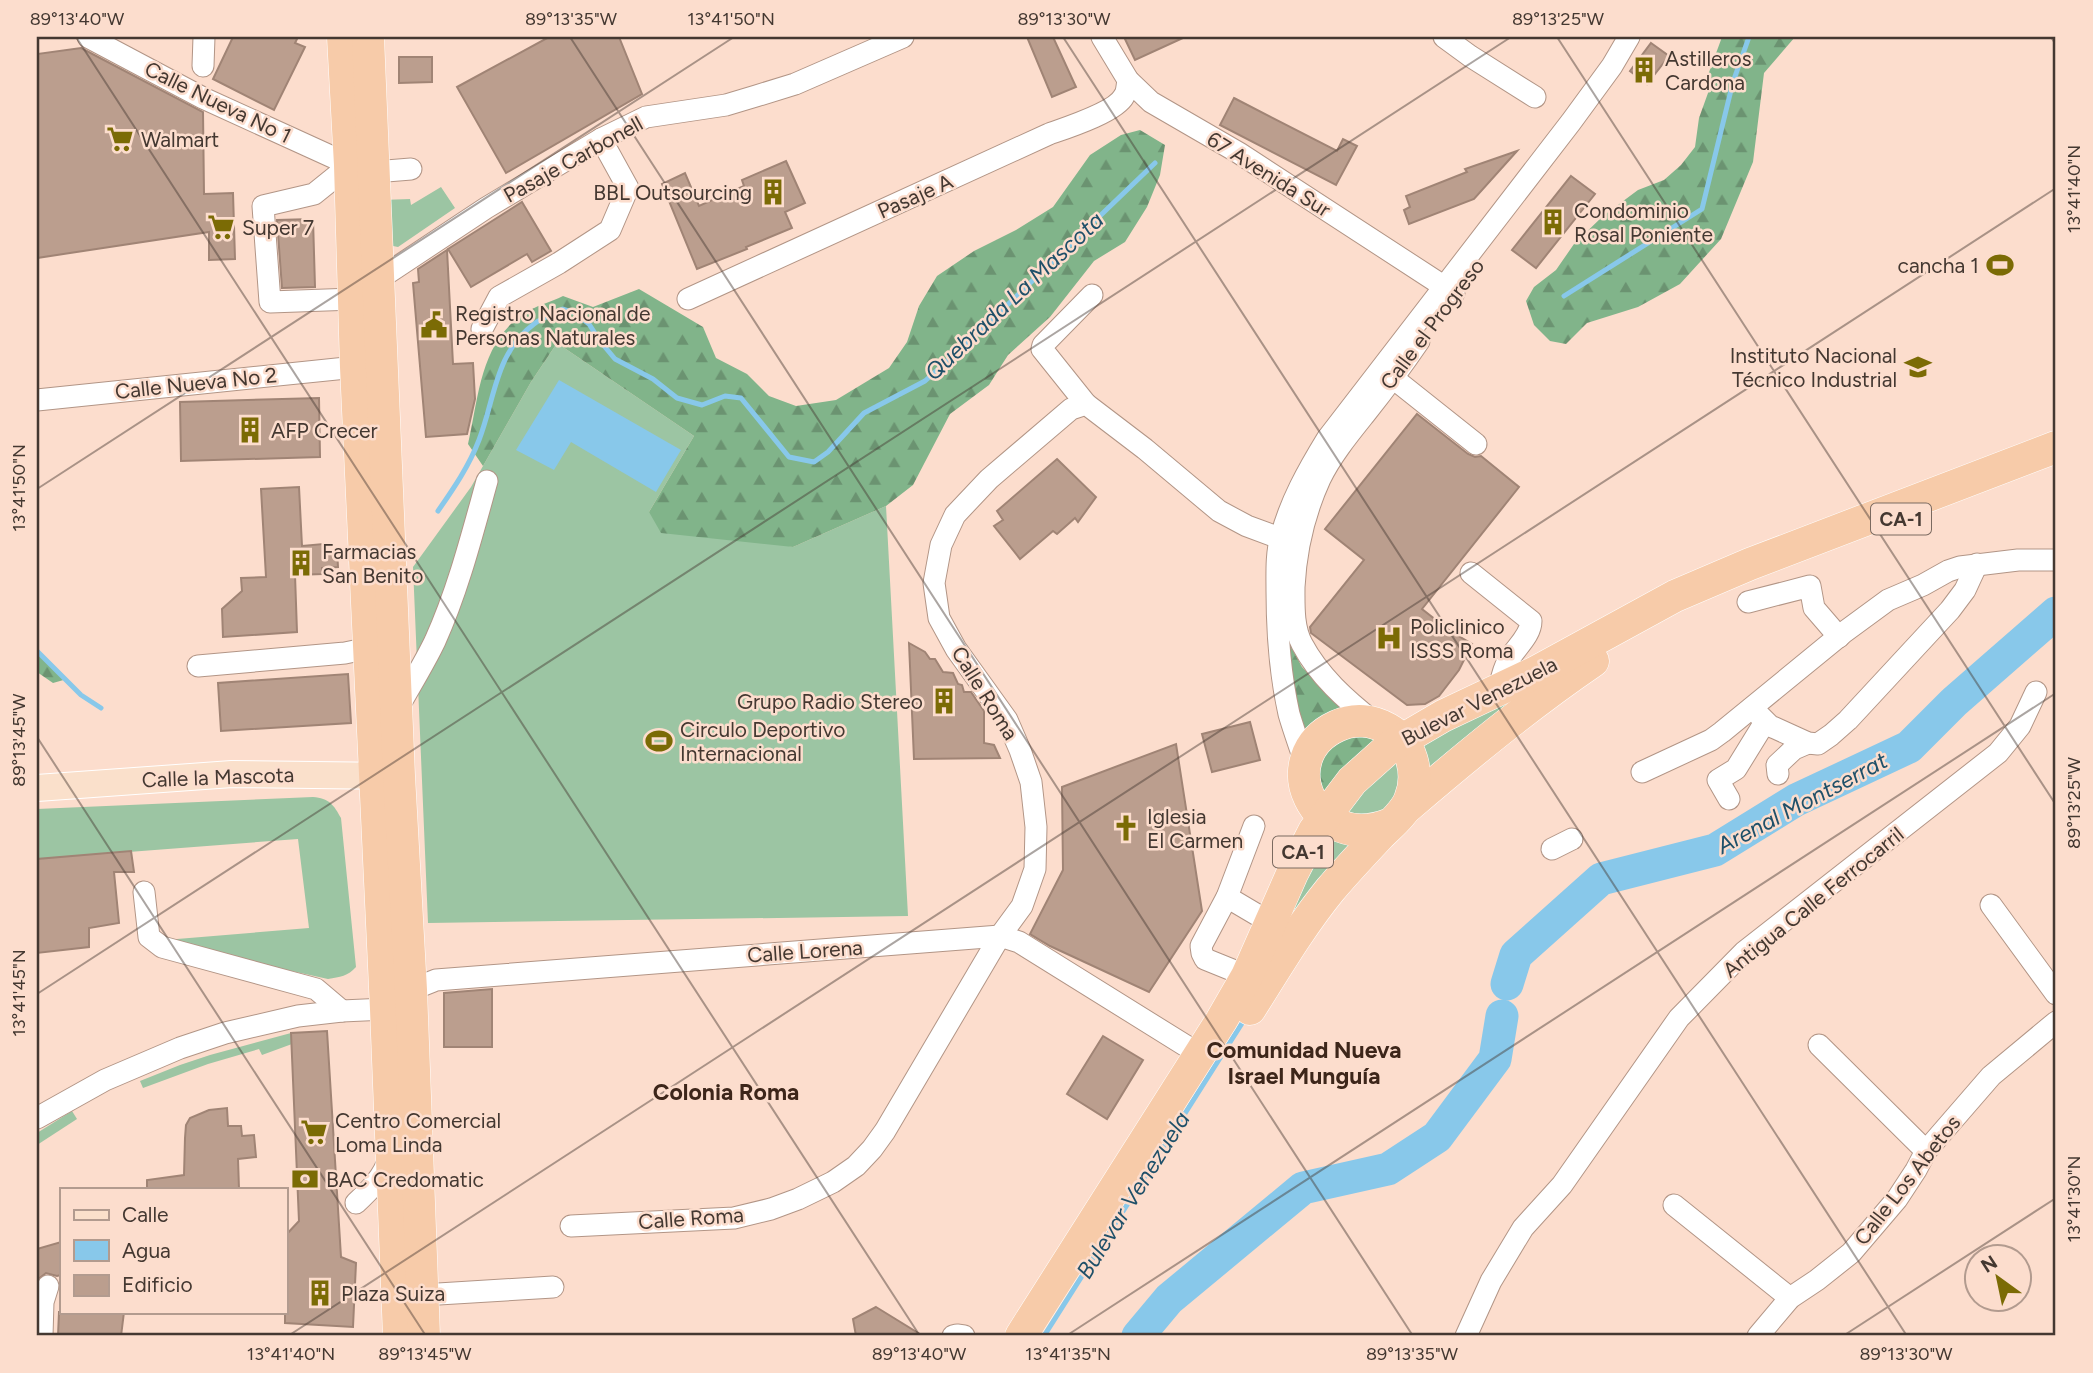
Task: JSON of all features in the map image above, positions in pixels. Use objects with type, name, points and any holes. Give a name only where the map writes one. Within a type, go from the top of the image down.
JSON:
[{"type":"highway","points":[[343,37],[379,279],[398,708],[387,776],[386,1009],[399,1336]]},
{"type":"highway","points":[[368,37],[354,299],[356,367],[369,648],[387,776],[411,990],[424,1336]]},
{"type":"highway","name":"Bulevar Venezuela","points":[[1021,1336],[1221,1021],[1247,976],[1305,847],[1323,818],[1360,771],[1380,754],[1389,731],[1443,716],[1536,672],[1675,596],[1750,564],[2056,447]]},
{"type":"highway","name":"Bulevar Venezuela","points":[[1042,1336],[1287,949],[1331,888],[1398,816],[1492,735],[1559,685],[1605,653],[1693,603],[1747,578],[1865,536],[1955,498],[2056,462]]},
{"type":"highway","name":"CA-1","points":[[1358,721],[1389,731],[1413,761],[1414,785],[1398,816],[1371,830],[1361,831],[1341,827],[1323,818],[1308,794],[1305,775],[1312,748],[1324,734],[1340,725],[1358,721]]},
{"type":"main road","name":"Calle la Mascota","points":[[37,788],[232,774],[387,776]]},
{"type":"street","name":"Calle Nueva No 1","points":[[88,37],[203,98],[362,168]]},
{"type":"street","points":[[203,66],[204,37]]},
{"type":"street","name":"Pasaje Carbonell","points":[[379,279],[486,208],[601,139],[646,117],[726,105],[795,84],[903,37]]},
{"type":"street","name":"67 Avenida Sur","points":[[1102,37],[1128,80],[1151,102],[1240,153],[1449,290]]},
{"type":"street","points":[[1444,37],[1535,97]]},
{"type":"street","name":"Calle el Progreso","points":[[1306,765],[1290,716],[1282,673],[1277,611],[1277,563],[1310,503],[1321,476],[1393,378],[1449,290],[1612,66],[1629,37]]},
{"type":"street","name":"Calle el Progreso","points":[[1389,731],[1350,703],[1322,674],[1300,638],[1295,624],[1289,541],[1300,486],[1326,439],[1600,100],[1642,37]]},
{"type":"street","name":"Pasaje A","points":[[688,299],[1049,134],[1091,118],[1117,104],[1125,96],[1128,80]]},
{"type":"street","points":[[482,329],[499,297],[610,230],[628,188],[601,139]]},
{"type":"street","points":[[354,299],[270,302],[263,206],[314,194],[362,168],[411,169]]},
{"type":"street","points":[[1092,295],[1042,349],[1086,404],[1219,511],[1247,526],[1289,541]]},
{"type":"street","name":"Calle Nueva No 2","points":[[37,400],[356,367]]},
{"type":"street","points":[[1393,378],[1476,444]]},
{"type":"street","name":"Calle Roma","points":[[571,1226],[734,1218],[771,1209],[833,1182],[856,1166],[885,1131],[1000,936],[1022,906],[1035,869],[1036,827],[1031,782],[1020,750],[1007,720],[956,649],[939,618],[934,583],[941,545],[955,515],[989,478],[1071,409],[1086,404]]},
{"type":"street","points":[[398,708],[444,618],[459,579],[487,481]]},
{"type":"street","points":[[1642,772],[1758,715],[1839,637],[1888,600],[1948,571],[1977,564],[2056,560]]},
{"type":"street","points":[[1758,715],[1770,726],[1808,743],[1818,744],[1823,741],[1847,720],[1938,624],[1965,590],[1977,564]]},
{"type":"street","points":[[1471,573],[1531,621],[1528,631],[1506,663],[1499,689]]},
{"type":"street","points":[[1748,602],[1810,586],[1814,608],[1839,637]]},
{"type":"street","points":[[198,666],[345,653],[369,648]]},
{"type":"street","name":"Antigua Calle Ferrocarril","points":[[1466,1336],[1491,1281],[1523,1228],[1562,1185],[1679,1018],[1744,952],[1998,753],[2021,726],[2036,692]]},
{"type":"street","points":[[1729,799],[1718,780],[1736,769],[1758,715]]},
{"type":"street","points":[[1778,774],[1777,765],[1794,750],[1808,743]]},
{"type":"street","points":[[1247,976],[1205,959],[1201,946],[1227,897],[1254,825]]},
{"type":"street","points":[[1552,849],[1572,839]]},
{"type":"street","points":[[144,892],[149,937],[162,947],[316,989],[342,1011]]},
{"type":"street","points":[[1227,897],[1271,923]]},
{"type":"street","points":[[1991,905],[2056,994]]},
{"type":"street","name":"Calle Lorena","points":[[386,1009],[411,990],[436,980],[1000,936],[1019,942],[1199,1054]]},
{"type":"street","points":[[37,1118],[105,1080],[180,1048],[225,1033],[298,1016],[386,1009]]},
{"type":"street","name":"Calle Los Abetos","points":[[1758,1336],[1790,1298],[1851,1253],[1897,1199],[1926,1151],[1991,1076],[2056,1022]]},
{"type":"street","points":[[1819,1045],[1926,1151]]},
{"type":"street","points":[[356,1203],[387,1167],[392,1145]]},
{"type":"street","points":[[1674,1205],[1790,1298]]},
{"type":"street","points":[[42,1336],[43,1302],[48,1286]]},
{"type":"street","points":[[422,1294],[552,1287]]},
{"type":"street","points":[[953,1336],[964,1336]]},
{"type":"green space","points":[[1722,37],[1795,37],[1764,73],[1753,162],[1721,239],[1680,284],[1638,307],[1587,323],[1566,344],[1550,341],[1534,325],[1526,301],[1534,287],[1556,270],[1574,244],[1603,216],[1638,190],[1664,180],[1681,165],[1695,147],[1699,118],[1708,93],[1708,75]]},
{"type":"green space","points":[[1140,130],[1165,145],[1160,175],[1147,207],[1125,242],[1094,261],[1050,317],[1008,355],[989,385],[950,414],[913,485],[886,506],[793,547],[661,533],[649,512],[694,436],[557,343],[531,382],[483,466],[468,444],[484,372],[498,340],[523,314],[563,296],[593,307],[639,289],[703,327],[716,358],[747,374],[769,396],[796,406],[836,400],[889,368],[907,342],[919,306],[937,276],[974,251],[1053,207],[1090,155],[1121,135]]},
{"type":"green space","points":[[441,187],[455,208],[398,247],[388,245],[381,200],[410,199],[411,205]]},
{"type":"green space","name":"Circulo Deportivo Internacional","points":[[557,343],[694,436],[649,512],[793,547],[886,506],[908,916],[428,923],[413,567],[471,487],[531,382]]},
{"type":"green space","points":[[1290,645],[1302,667],[1351,717],[1308,741],[1283,648]]},
{"type":"green space","points":[[37,651],[67,679],[53,683],[37,672]]},
{"type":"green space","points":[[1576,670],[1423,787],[1417,745]]},
{"type":"green space","points":[[1364,735],[1386,744],[1327,800],[1317,777],[1318,765],[1332,744]]},
{"type":"green space","points":[[1400,756],[1407,784],[1377,819],[1343,813],[1359,791]]},
{"type":"green space","points":[[313,797],[330,803],[341,818],[356,967],[336,978],[328,979],[168,944],[165,940],[309,928],[298,839],[37,859],[37,809]]},
{"type":"green space","points":[[1328,832],[1366,838],[1265,965]]},
{"type":"green space","points":[[291,1033],[292,1044],[262,1055],[259,1049],[143,1088],[140,1081],[210,1055]]},
{"type":"green space","points":[[72,1111],[77,1119],[37,1145],[37,1133]]},
{"type":"water","points":[[559,380],[681,450],[656,492],[571,442],[554,470],[516,450]]},
{"type":"building","points":[[233,37],[298,37],[295,43],[305,47],[274,110],[213,79]]},
{"type":"building","points":[[549,37],[619,37],[642,94],[506,173],[457,87]]},
{"type":"building","points":[[1027,37],[1053,37],[1076,87],[1052,97]]},
{"type":"building","points":[[1124,37],[1185,37],[1135,60]]},
{"type":"building","points":[[1651,43],[1669,56],[1647,84],[1630,71]]},
{"type":"building","name":"Walmart","points":[[81,48],[203,112],[204,194],[233,193],[235,259],[209,260],[209,232],[37,258],[37,54]]},
{"type":"building","points":[[399,57],[432,57],[432,82],[399,83]]},
{"type":"building","points":[[1234,98],[1337,151],[1343,139],[1357,146],[1336,185],[1220,125]]},
{"type":"building","points":[[1517,151],[1474,199],[1409,224],[1404,210],[1410,207],[1406,196],[1467,172],[1465,169]]},
{"type":"building","points":[[786,161],[805,203],[785,212],[792,228],[697,269],[662,184],[685,173],[699,206],[744,186],[742,180]]},
{"type":"building","name":"Condominio Rosal Poniente","points":[[1571,176],[1595,194],[1536,268],[1512,250]]},
{"type":"building","points":[[522,202],[551,251],[532,262],[527,254],[471,287],[448,249]]},
{"type":"building","points":[[313,219],[315,287],[282,288],[277,220]]},
{"type":"building","points":[[447,250],[453,364],[473,363],[475,399],[467,434],[426,437],[413,283],[419,282],[418,269]]},
{"type":"building","name":"AFP Crecer","points":[[319,398],[320,457],[181,461],[180,402]]},
{"type":"building","points":[[1417,414],[1468,454],[1481,456],[1519,487],[1422,609],[1472,644],[1459,670],[1439,696],[1425,704],[1407,705],[1311,633],[1310,627],[1364,560],[1325,529]]},
{"type":"building","points":[[1057,459],[1096,497],[1078,522],[1075,518],[1057,534],[1053,531],[1020,559],[994,526],[1003,520],[997,511]]},
{"type":"building","points":[[299,487],[302,546],[323,544],[323,551],[337,550],[338,567],[322,568],[322,574],[295,575],[297,632],[223,637],[222,609],[242,591],[241,578],[266,577],[261,489]]},
{"type":"building","name":"Grupo Radio Stereo","points":[[909,643],[925,652],[930,659],[935,659],[943,672],[953,673],[964,692],[971,692],[984,711],[984,743],[994,745],[1000,758],[914,759]]},
{"type":"building","points":[[348,674],[351,723],[221,731],[218,683]]},
{"type":"building","points":[[1250,722],[1260,760],[1212,772],[1202,734]]},
{"type":"building","name":"Iglesia El Carmen","points":[[1176,744],[1202,911],[1149,992],[1030,934],[1063,870],[1062,787]]},
{"type":"building","points":[[131,851],[134,872],[114,872],[119,923],[89,928],[89,947],[37,953],[37,859]]},
{"type":"building","points":[[492,989],[492,1047],[444,1047],[444,993]]},
{"type":"building","name":"Centro Comercial Loma Linda","points":[[327,1031],[341,1257],[356,1263],[353,1327],[285,1323],[287,1234],[299,1221],[291,1033]]},
{"type":"building","points":[[1103,1036],[1143,1060],[1107,1119],[1067,1094]]},
{"type":"building","points":[[227,1108],[228,1126],[241,1126],[242,1136],[254,1135],[256,1157],[238,1159],[239,1188],[147,1188],[147,1180],[184,1175],[186,1125],[190,1118],[209,1110]]},
{"type":"building","points":[[60,1242],[60,1275],[46,1273],[37,1280],[37,1249]]},
{"type":"building","points":[[876,1307],[923,1336],[856,1336],[853,1319]]},
{"type":"building","points":[[59,1312],[124,1314],[121,1336],[58,1336]]},
{"type":"waterway","name":"Quebrada La Mascota","points":[[1564,296],[1702,209],[1733,82],[1749,37]]},
{"type":"waterway","name":"Quebrada La Mascota","points":[[438,511],[475,450],[498,377],[511,349],[534,324],[548,316],[563,309],[575,313],[589,324],[615,359],[653,379],[677,398],[702,405],[725,396],[741,398],[789,457],[814,462],[828,452],[864,413],[925,381],[1155,163]]},
{"type":"waterway","name":"Arenal Montserrat","points":[[1507,984],[1516,955],[1601,879],[1715,850],[1796,800],[1909,747],[1954,702],[2056,613]]},
{"type":"waterway","name":"Quebrada La Mascota","points":[[37,651],[81,695],[101,708]]},
{"type":"waterway","name":"Arenal Montserrat","points":[[1138,1336],[1169,1299],[1303,1188],[1388,1169],[1437,1137],[1495,1059],[1502,1016]]},
{"type":"waterway","name":"Bulevar Venezuela","points":[[1044,1336],[1246,1017]]},
{"type":"place","name":"Astilleros Cardona","points":[[1644,70]]},
{"type":"place","name":"Walmart","points":[[120,139]]},
{"type":"place","name":"BBL Outsourcing","points":[[773,192]]},
{"type":"place","name":"Condominio Rosal Poniente","points":[[1553,222]]},
{"type":"place","name":"Super 7","points":[[221,227]]},
{"type":"place","name":"cancha 1","points":[[2000,265]]},
{"type":"place","name":"Registro Nacional de Personas Naturales","points":[[434,325]]},
{"type":"place","name":"Instituto Nacional Técnico Industrial","points":[[1918,367]]},
{"type":"place","name":"AFP Crecer","points":[[250,430]]},
{"type":"place","name":"Farmacias San Benito","points":[[301,563]]},
{"type":"place","name":"Policlinico ISSS Roma","points":[[1389,638]]},
{"type":"place","name":"Grupo Radio Stereo","points":[[944,701]]},
{"type":"place","name":"Circulo Deportivo Internacional","points":[[659,741]]},
{"type":"place","name":"Iglesia El Carmen","points":[[1126,828]]},
{"type":"place","name":"Centro Comercial Loma Linda","points":[[314,1132]]},
{"type":"place","name":"BAC Credomatic","points":[[305,1179]]},
{"type":"place","name":"Plaza Suiza","points":[[320,1293]]},
{"type":"district","name":"Comunidad Nueva Israel Munguía","points":[[1304,1063]]},
{"type":"district","name":"Colonia Roma","points":[[726,1092]]}]
